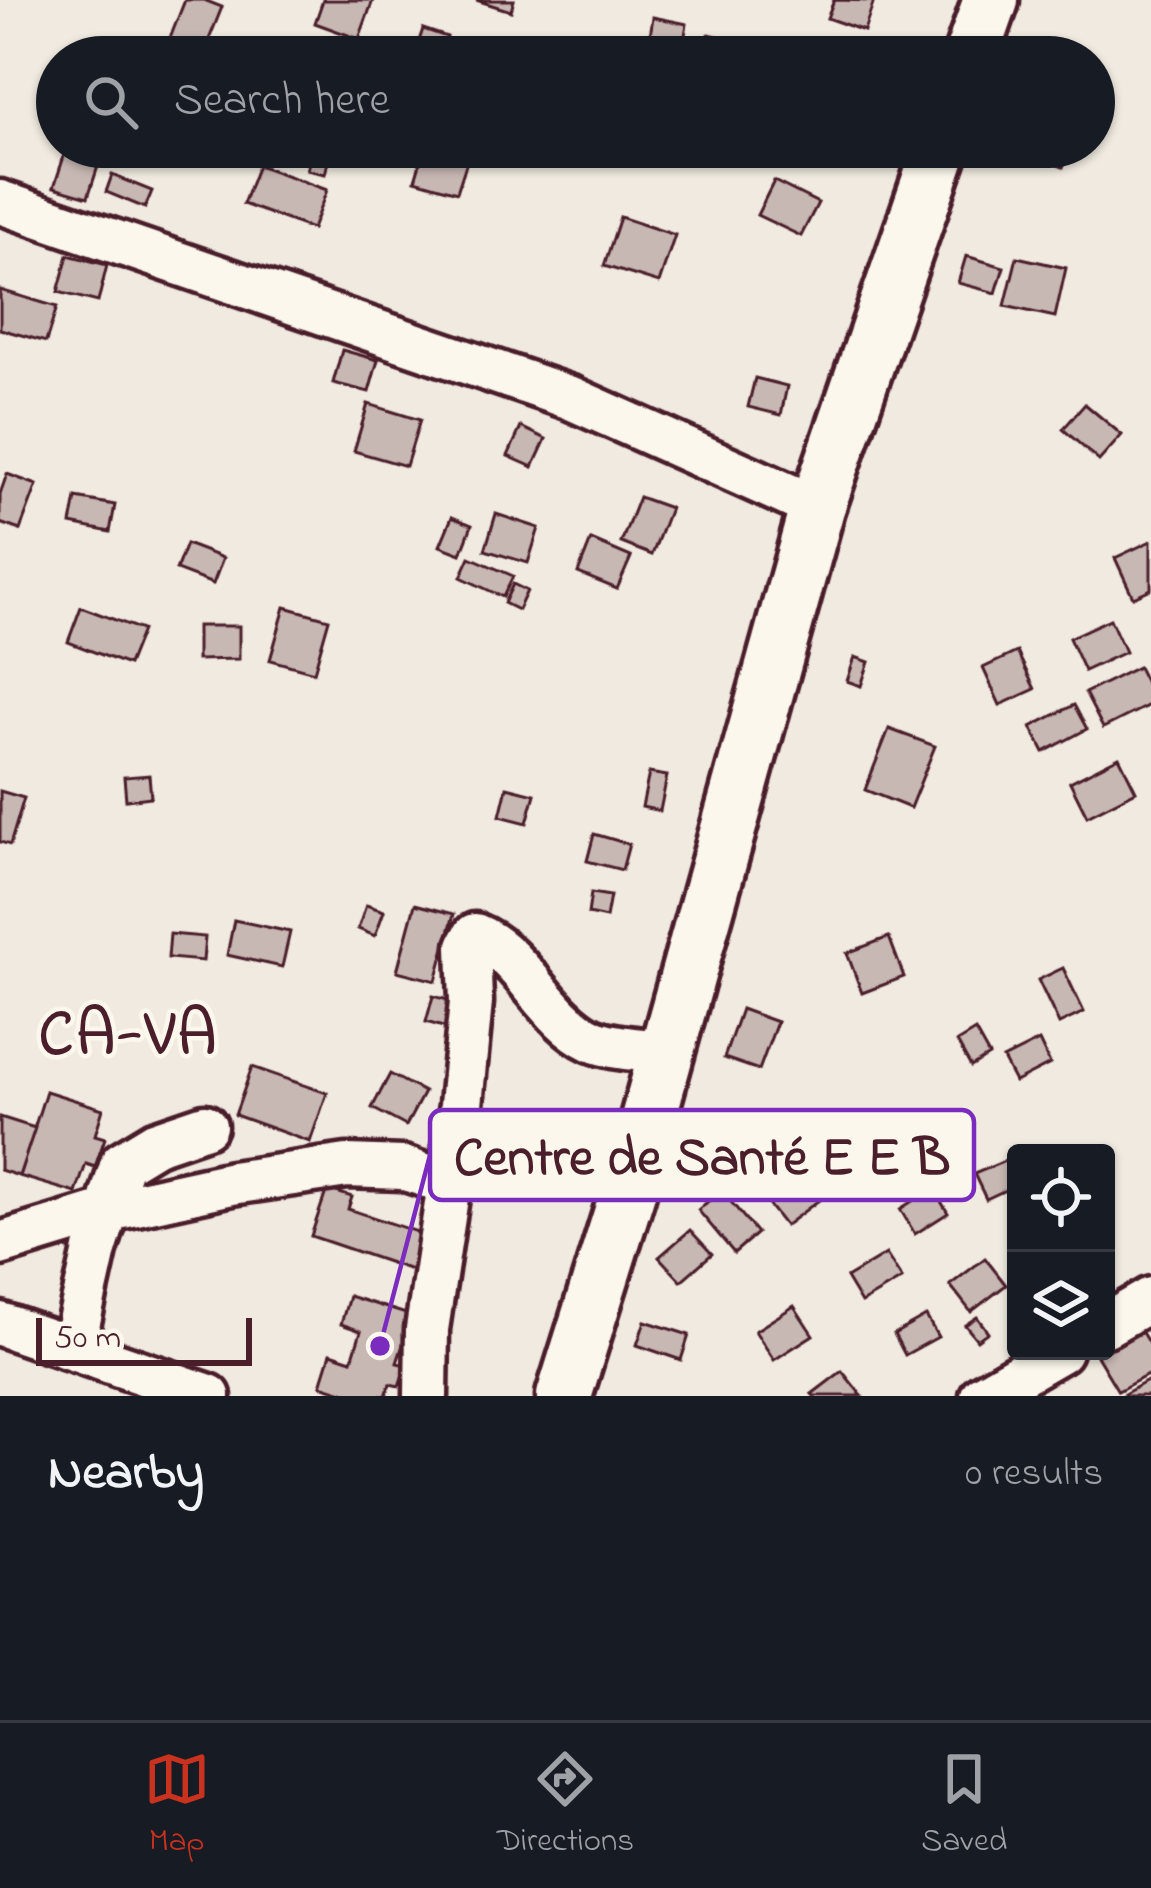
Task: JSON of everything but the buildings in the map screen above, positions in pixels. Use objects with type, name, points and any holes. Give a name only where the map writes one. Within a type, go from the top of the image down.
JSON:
[{"type":"main road","points":[[978,36],[991,0]]},
{"type":"main road","points":[[564,1396],[627,1195],[817,508],[933,168]]},
{"type":"street","points":[[0,202],[571,398],[817,508]]},
{"type":"street","points":[[426,1396],[427,1329],[461,1105],[471,1002],[469,946],[475,935],[504,954],[567,1022],[594,1041],[666,1053]]},
{"type":"street","points":[[73,1348],[122,1163],[154,1143],[205,1126]]},
{"type":"street","points":[[0,1244],[106,1212],[232,1183],[347,1166],[403,1168],[448,1183]]},
{"type":"street","points":[[1115,1320],[1151,1299]]},
{"type":"street","points":[[0,1324],[209,1396]]},
{"type":"street","points":[[982,1396],[1044,1360]]},
{"type":"place","name":"Centre de Santé E E B","points":[[380,1346]]},
{"type":"district","name":"CA-VA","points":[[129,1031]]}]
